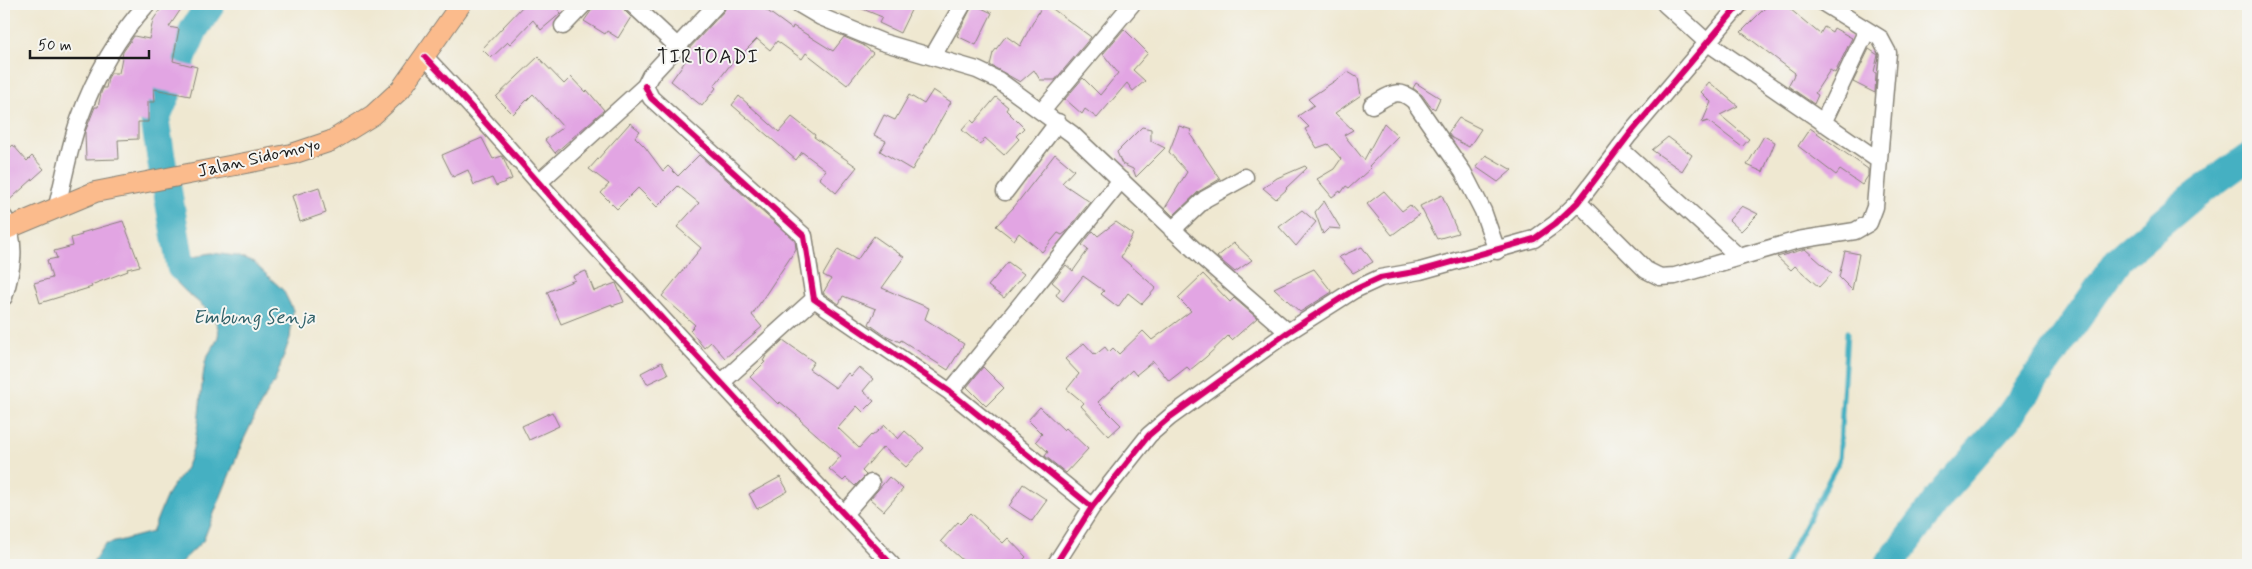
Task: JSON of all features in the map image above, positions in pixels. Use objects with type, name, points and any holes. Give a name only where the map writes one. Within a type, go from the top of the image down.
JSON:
[{"type":"main road","name":"Jalan Sidomoyo","points":[[6,224],[95,192],[292,154],[331,141],[373,115],[401,88],[461,4]]},
{"type":"street","points":[[563,26],[584,4]]},
{"type":"street","points":[[632,4],[677,46]]},
{"type":"street","points":[[538,183],[645,86],[650,76],[716,4]]},
{"type":"street","points":[[800,4],[821,17],[860,34],[898,48],[933,56],[977,70],[998,80],[1058,122],[1172,230],[1288,332]]},
{"type":"street","points":[[933,56],[963,4]]},
{"type":"street","points":[[1042,110],[1132,4]]},
{"type":"street","points":[[1665,4],[1708,43],[1878,160]]},
{"type":"street","points":[[1055,565],[1092,507],[1149,435],[1170,417],[1288,332],[1354,290],[1380,278],[1420,271],[1534,239],[1555,224],[1578,202],[1619,148],[1740,4]]},
{"type":"street","points":[[1578,202],[1646,270],[1660,277],[1675,276],[1798,240],[1855,231],[1869,223],[1875,207],[1888,53],[1880,38],[1825,4]]},
{"type":"street","points":[[57,206],[78,122],[90,92],[137,7]]},
{"type":"street","points":[[1823,123],[1867,30]]},
{"type":"street","points":[[424,57],[473,107],[538,183],[720,383],[892,565]]},
{"type":"street","points":[[645,86],[650,98],[804,236],[814,299],[950,392],[1092,507]]},
{"type":"street","points":[[1372,105],[1396,92],[1404,93],[1414,101],[1463,172],[1483,211],[1497,250]]},
{"type":"street","points":[[1005,192],[1058,122]]},
{"type":"street","points":[[1619,148],[1739,257]]},
{"type":"street","points":[[1172,230],[1205,199],[1245,177]]},
{"type":"street","points":[[950,392],[1120,180]]},
{"type":"street","points":[[4,297],[11,274],[13,252],[6,224]]},
{"type":"street","points":[[720,383],[814,299]]},
{"type":"street","points":[[844,514],[871,484]]},
{"type":"water","name":"Embung Senja","points":[[212,253],[236,256],[254,263],[283,290],[293,310],[290,338],[275,381],[263,400],[243,441],[203,541],[178,565],[91,565],[104,545],[152,532],[168,493],[185,470],[189,461],[196,437],[205,363],[217,338],[218,327],[204,307],[179,285],[170,270],[175,259]]},
{"type":"building","points":[[164,4],[173,4],[181,9],[169,27],[179,29],[173,61],[197,67],[190,96],[154,89],[155,102],[148,102],[148,122],[138,122],[138,139],[118,140],[119,159],[86,160],[85,132],[95,107],[98,107],[101,93],[103,88],[106,88],[108,78],[111,73],[119,73],[123,52],[134,36],[149,39],[153,20]]},
{"type":"building","points":[[525,4],[553,4],[561,13],[541,30],[533,20],[510,44],[508,42],[491,58],[482,49]]},
{"type":"building","points":[[596,4],[622,4],[625,11],[631,17],[618,38],[607,31],[605,34],[584,21]]},
{"type":"building","points":[[727,4],[748,4],[754,9],[758,4],[792,29],[793,26],[833,51],[844,37],[863,45],[873,53],[847,85],[806,53],[802,59],[777,41],[770,50],[757,39],[738,58],[737,56],[714,86],[716,88],[702,106],[671,81],[689,56],[686,52],[724,11]]},
{"type":"building","points":[[851,4],[914,4],[900,33],[879,23],[882,17]]},
{"type":"building","points":[[973,4],[992,13],[976,45],[957,36]]},
{"type":"building","points":[[1043,4],[1046,4],[1091,37],[1055,80],[1040,80],[1034,70],[1020,82],[990,65],[993,53],[1006,36],[1020,46]]},
{"type":"building","points":[[1769,4],[1784,4],[1820,34],[1824,27],[1832,32],[1834,28],[1852,38],[1835,73],[1830,70],[1815,93],[1818,95],[1814,104],[1788,86],[1795,73],[1741,32]]},
{"type":"building","points":[[1124,29],[1148,53],[1133,70],[1145,81],[1133,91],[1127,83],[1097,118],[1085,109],[1082,114],[1065,99],[1083,78],[1100,95],[1118,73],[1103,54]]},
{"type":"building","points":[[1869,49],[1878,55],[1874,72],[1876,73],[1875,93],[1853,82]]},
{"type":"building","points":[[538,57],[564,84],[571,77],[585,92],[587,90],[604,110],[555,153],[545,140],[563,127],[533,94],[513,114],[496,97]]},
{"type":"building","points":[[1348,72],[1358,78],[1361,95],[1335,113],[1353,130],[1344,135],[1364,160],[1384,123],[1398,136],[1369,166],[1371,168],[1349,188],[1346,186],[1341,193],[1340,191],[1332,197],[1317,179],[1334,169],[1341,159],[1328,144],[1317,148],[1305,129],[1309,127],[1298,116],[1314,105],[1308,99]]},
{"type":"building","points":[[1709,82],[1738,106],[1720,115],[1749,139],[1742,147],[1708,121],[1702,123],[1711,102],[1701,92]]},
{"type":"building","points":[[1416,83],[1440,98],[1435,109],[1413,88]]},
{"type":"building","points":[[933,90],[951,102],[912,170],[880,151],[886,141],[874,135],[884,115],[895,120],[909,95],[924,104]]},
{"type":"building","points":[[739,96],[779,132],[792,117],[815,135],[814,137],[857,167],[836,193],[819,178],[826,170],[802,152],[796,160],[732,105]]},
{"type":"building","points":[[996,97],[1008,107],[1006,110],[1024,128],[1016,136],[1019,139],[1004,155],[985,138],[980,145],[962,130],[971,120],[974,123]]},
{"type":"building","points":[[1459,118],[1481,129],[1469,147],[1452,138],[1448,133]]},
{"type":"building","points":[[630,123],[640,131],[635,137],[663,171],[668,166],[678,176],[699,155],[795,241],[796,249],[752,315],[762,327],[725,358],[711,342],[704,348],[690,330],[695,325],[662,296],[701,248],[677,227],[699,203],[678,186],[657,207],[638,188],[617,209],[601,193],[609,184],[589,169]]},
{"type":"building","points":[[1179,126],[1192,130],[1190,134],[1220,179],[1198,192],[1173,216],[1165,208],[1187,172],[1169,152]]},
{"type":"building","points":[[1142,127],[1151,129],[1151,141],[1165,148],[1136,177],[1133,169],[1122,164],[1117,152]]},
{"type":"building","points":[[1810,128],[1868,169],[1868,176],[1862,185],[1840,170],[1836,175],[1798,146]]},
{"type":"building","points":[[1764,136],[1775,142],[1763,172],[1747,165]]},
{"type":"building","points":[[1668,137],[1692,155],[1682,171],[1652,150]]},
{"type":"building","points":[[482,138],[493,159],[502,156],[512,179],[496,186],[492,178],[474,185],[468,170],[453,177],[442,155]]},
{"type":"building","points":[[13,145],[27,161],[32,156],[44,169],[4,205],[4,153]]},
{"type":"building","points":[[1055,154],[1074,170],[1062,183],[1090,202],[1066,232],[1062,235],[1058,233],[1042,252],[1019,233],[1014,240],[996,226],[1014,207]]},
{"type":"building","points":[[1486,155],[1512,170],[1498,182],[1476,167]]},
{"type":"building","points":[[1305,166],[1307,168],[1276,199],[1263,188],[1277,178]]},
{"type":"building","points":[[319,187],[326,213],[300,222],[292,196]]},
{"type":"building","points":[[1384,191],[1402,211],[1410,205],[1419,215],[1392,235],[1367,204]]},
{"type":"building","points":[[1442,195],[1458,233],[1437,239],[1420,206]]},
{"type":"building","points":[[1324,201],[1341,229],[1329,228],[1323,234],[1315,212]]},
{"type":"building","points":[[1742,206],[1758,214],[1741,231],[1729,220]]},
{"type":"building","points":[[1302,210],[1316,222],[1296,246],[1279,227]]},
{"type":"building","points":[[123,221],[140,266],[127,269],[128,271],[91,285],[92,287],[40,303],[34,283],[52,278],[47,260],[57,258],[54,251],[73,246],[71,238],[82,235],[81,233]]},
{"type":"building","points":[[1116,222],[1133,234],[1121,257],[1156,288],[1142,304],[1128,293],[1118,307],[1101,294],[1104,291],[1083,276],[1063,301],[1056,295],[1060,289],[1052,282],[1066,265],[1073,271],[1088,250],[1082,245],[1093,231],[1098,236]]},
{"type":"building","points":[[874,236],[904,257],[882,288],[929,308],[925,319],[964,344],[948,370],[901,340],[900,342],[883,334],[869,324],[876,309],[843,296],[839,304],[823,293],[831,279],[823,275],[838,249],[857,260]]},
{"type":"building","points":[[1234,243],[1252,260],[1235,272],[1217,257]]},
{"type":"building","points":[[1362,247],[1373,262],[1353,273],[1339,257]]},
{"type":"building","points":[[1805,249],[1832,273],[1819,287],[1795,266],[1791,270],[1777,257]]},
{"type":"building","points":[[1845,251],[1859,254],[1852,290],[1839,277]]},
{"type":"building","points":[[1008,262],[1024,274],[1004,298],[988,286]]},
{"type":"building","points":[[1314,269],[1332,292],[1300,312],[1274,288]]},
{"type":"building","points":[[586,271],[594,291],[616,283],[624,302],[612,306],[612,304],[561,324],[547,292],[575,280],[573,276]]},
{"type":"building","points":[[1203,274],[1230,302],[1234,298],[1257,318],[1232,340],[1228,336],[1190,370],[1187,367],[1169,381],[1153,361],[1136,375],[1132,370],[1098,402],[1121,425],[1109,436],[1081,406],[1084,403],[1067,389],[1079,374],[1065,359],[1084,343],[1095,355],[1105,347],[1109,352],[1113,348],[1119,354],[1143,331],[1152,340],[1191,311],[1178,298]]},
{"type":"building","points":[[783,340],[814,362],[809,369],[836,388],[848,373],[851,376],[859,367],[873,379],[863,391],[874,401],[863,412],[857,406],[838,428],[859,448],[871,435],[885,425],[898,439],[905,431],[924,448],[906,467],[883,447],[862,471],[866,475],[855,486],[846,478],[843,481],[829,469],[841,456],[801,419],[780,402],[778,404],[750,377],[765,362],[763,361],[766,356]]},
{"type":"building","points":[[662,362],[668,374],[647,384],[641,373]]},
{"type":"building","points":[[983,367],[1004,388],[986,406],[967,387]]},
{"type":"building","points":[[1040,407],[1064,430],[1066,428],[1088,449],[1066,473],[1045,456],[1048,452],[1036,441],[1042,434],[1028,420]]},
{"type":"building","points":[[552,412],[559,426],[529,440],[522,426]]},
{"type":"building","points":[[780,477],[788,491],[757,509],[749,494]]},
{"type":"building","points":[[889,477],[903,489],[884,511],[870,499]]},
{"type":"building","points":[[1023,484],[1047,500],[1032,521],[1009,506]]},
{"type":"building","points":[[971,513],[1003,543],[1008,538],[1026,557],[1018,565],[968,565],[941,541],[958,522],[960,524]]},
{"type":"waterway","points":[[163,169],[155,121],[194,29],[211,4]]},
{"type":"waterway","points":[[1889,565],[1946,488],[2008,418],[2119,259],[2190,199],[2248,157]]},
{"type":"waterway","points":[[167,188],[181,267],[206,283]]},
{"type":"waterway","points":[[1784,565],[1839,461],[1847,332]]},
{"type":"cycle path","points":[[1055,565],[1092,507],[1149,435],[1170,417],[1288,332],[1354,290],[1380,278],[1420,271],[1534,239],[1555,224],[1578,202],[1629,135],[1740,4]]},
{"type":"cycle path","points":[[425,57],[658,314],[892,565]]},
{"type":"cycle path","points":[[645,86],[651,98],[804,236],[814,299],[950,392],[1092,507]]},
{"type":"district","name":"TIRTOADI","points":[[708,57]]}]
